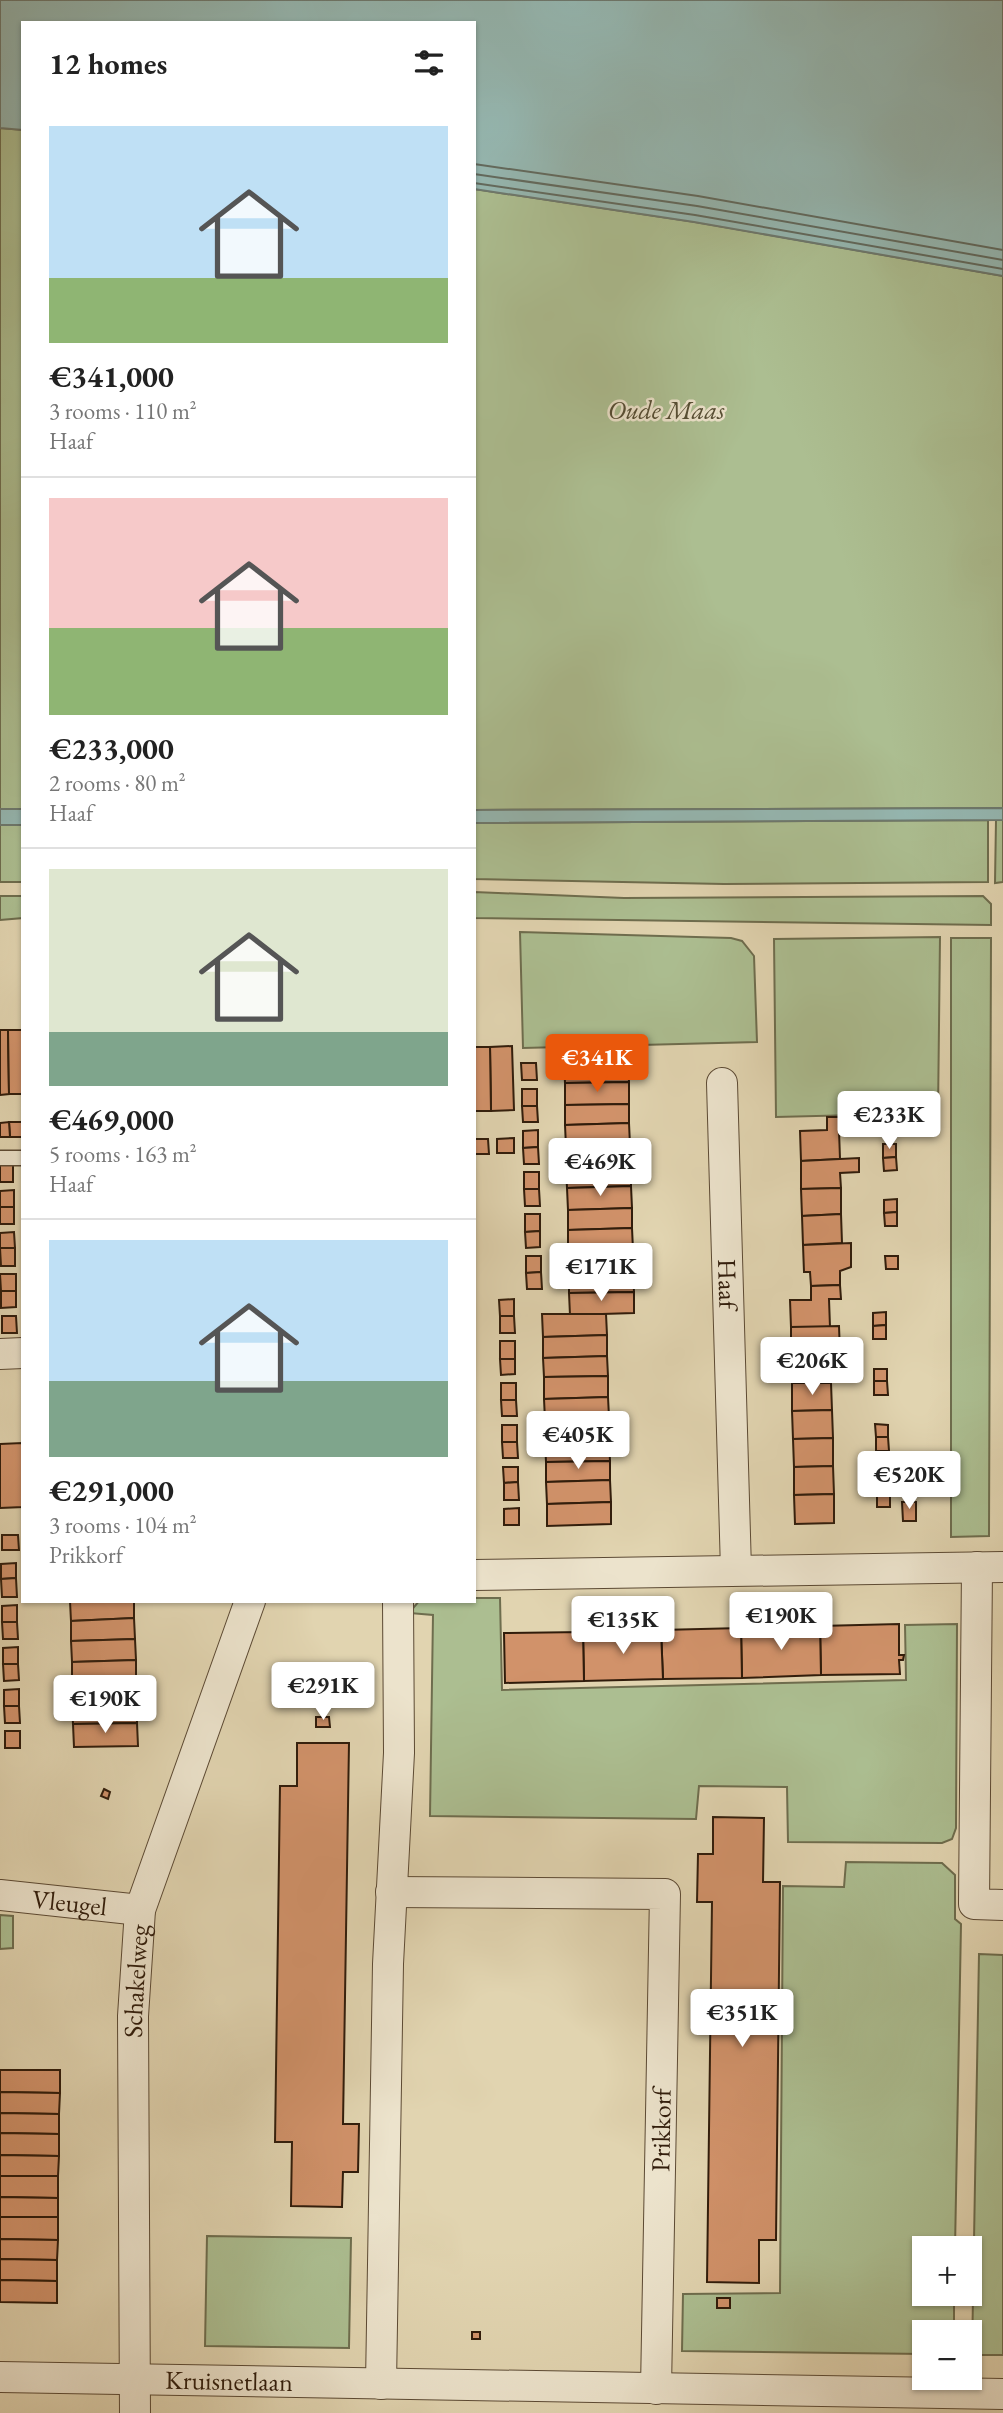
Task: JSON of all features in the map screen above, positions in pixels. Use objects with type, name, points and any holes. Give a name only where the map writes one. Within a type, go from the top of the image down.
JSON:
[{"type":"street","name":"Haaf","points":[[722,1083],[736,1570]]},
{"type":"street","points":[[0,1354],[21,1353]]},
{"type":"street","points":[[476,1575],[990,1567],[989,1905]]},
{"type":"street","name":"Schakelweg","points":[[135,2413],[133,2016],[140,1910],[249,1603]]},
{"type":"street","points":[[381,2384],[391,1892],[399,1753],[397,1603]]},
{"type":"street","name":"Prikkorf","points":[[391,1892],[665,1894],[656,2389]]},
{"type":"street","name":"Vleugel","points":[[0,1895],[140,1910]]},
{"type":"street","name":"Kruisnetlaan","points":[[0,2377],[656,2389],[739,2402],[964,2403],[1003,2394]]},
{"type":"lane","points":[[0,1158],[21,1158]]},
{"type":"green space","points":[[0,128],[21,130],[21,809],[0,809]]},
{"type":"green space","name":"Oude Maas","points":[[476,189],[695,222],[1003,276],[1003,808],[476,810]]},
{"type":"green space","points":[[988,820],[988,882],[724,884],[476,879],[476,823]]},
{"type":"green space","points":[[996,820],[1003,820],[1003,882],[995,883]]},
{"type":"green space","points":[[0,825],[21,825],[21,882],[0,882]]},
{"type":"green space","points":[[476,892],[624,898],[983,896],[991,904],[991,925],[476,918]]},
{"type":"green space","points":[[0,896],[21,896],[21,918],[0,920]]},
{"type":"green space","points":[[520,932],[731,938],[742,941],[754,956],[757,1042],[523,1048]]},
{"type":"green space","points":[[940,937],[938,1113],[776,1117],[774,939]]},
{"type":"green space","points":[[951,938],[991,938],[989,1536],[951,1537]]},
{"type":"green space","points":[[476,1598],[500,1598],[502,1690],[906,1680],[905,1625],[957,1624],[956,1828],[952,1839],[942,1843],[788,1842],[787,1787],[699,1786],[696,1819],[430,1816],[433,1615],[409,1613],[417,1603],[476,1603]]},
{"type":"green space","points":[[846,1862],[942,1863],[955,1875],[955,1919],[961,1924],[955,2236],[912,2236],[912,2306],[954,2306],[954,2320],[912,2320],[912,2354],[682,2351],[683,2294],[780,2293],[783,1886],[844,1887]]},
{"type":"green space","points":[[0,1915],[13,1916],[13,1948],[0,1949]]},
{"type":"green space","points":[[979,1954],[1003,1955],[1003,2355],[982,2355],[982,2320],[973,2320],[973,2306],[982,2306],[982,2236],[974,2236]]},
{"type":"green space","points":[[207,2236],[351,2238],[349,2348],[205,2346]]},
{"type":"water","points":[[0,0],[1003,0],[1003,276],[694,222],[476,189],[476,21],[21,21],[21,130],[0,128]]},
{"type":"water","points":[[1003,808],[1003,820],[476,823],[476,810]]},
{"type":"water","points":[[0,809],[21,809],[21,825],[0,825]]},
{"type":"building","points":[[0,1030],[8,1030],[9,1094],[0,1095]]},
{"type":"building","points":[[8,1030],[21,1030],[21,1094],[9,1094]]},
{"type":"building","points":[[512,1046],[514,1110],[491,1111],[490,1047]]},
{"type":"building","points":[[476,1047],[490,1047],[491,1111],[476,1111]]},
{"type":"building","points":[[628,1060],[629,1082],[565,1083],[564,1061]]},
{"type":"building","points":[[521,1063],[536,1063],[537,1080],[522,1080]]},
{"type":"building","points":[[629,1082],[629,1104],[565,1105],[565,1083]]},
{"type":"building","points":[[522,1089],[537,1089],[537,1106],[522,1106]]},
{"type":"building","points":[[629,1104],[629,1123],[565,1125],[565,1105]]},
{"type":"building","points":[[522,1106],[537,1106],[538,1122],[523,1122]]},
{"type":"building","points":[[827,1117],[850,1117],[851,1130],[839,1130],[840,1159],[801,1161],[800,1131],[827,1130]]},
{"type":"building","points":[[9,1122],[21,1122],[21,1137],[10,1137]]},
{"type":"building","points":[[9,1122],[10,1137],[0,1137],[0,1123]]},
{"type":"building","points":[[629,1123],[630,1145],[566,1147],[565,1125]]},
{"type":"building","points":[[538,1130],[538,1147],[523,1148],[523,1131]]},
{"type":"building","points":[[514,1138],[514,1153],[497,1153],[497,1139]]},
{"type":"building","points":[[476,1139],[488,1139],[489,1154],[476,1154]]},
{"type":"building","points":[[883,1144],[896,1144],[896,1157],[883,1158]]},
{"type":"building","points":[[630,1145],[631,1166],[566,1167],[566,1147]]},
{"type":"building","points":[[538,1147],[539,1164],[524,1164],[523,1148]]},
{"type":"building","points":[[896,1157],[897,1170],[884,1171],[883,1158]]},
{"type":"building","points":[[859,1158],[859,1172],[840,1173],[841,1188],[801,1189],[801,1161]]},
{"type":"building","points":[[0,1165],[13,1165],[13,1182],[0,1182]]},
{"type":"building","points":[[631,1166],[631,1186],[567,1188],[566,1167]]},
{"type":"building","points":[[524,1172],[539,1172],[539,1189],[524,1189]]},
{"type":"building","points":[[631,1186],[632,1208],[568,1210],[567,1188]]},
{"type":"building","points":[[841,1188],[841,1214],[802,1216],[801,1189]]},
{"type":"building","points":[[524,1189],[539,1189],[540,1206],[525,1206]]},
{"type":"building","points":[[14,1190],[14,1207],[0,1207],[0,1191]]},
{"type":"building","points":[[897,1199],[897,1212],[884,1213],[884,1200]]},
{"type":"building","points":[[0,1207],[14,1207],[14,1224],[0,1224]]},
{"type":"building","points":[[632,1208],[632,1228],[568,1230],[568,1210]]},
{"type":"building","points":[[897,1212],[897,1226],[885,1226],[884,1213]]},
{"type":"building","points":[[525,1214],[540,1214],[540,1231],[525,1232]]},
{"type":"building","points":[[841,1214],[842,1243],[803,1245],[802,1216]]},
{"type":"building","points":[[632,1228],[633,1250],[568,1251],[568,1230]]},
{"type":"building","points":[[540,1231],[540,1247],[526,1248],[525,1232]]},
{"type":"building","points":[[14,1232],[15,1248],[0,1248],[0,1233]]},
{"type":"building","points":[[851,1243],[851,1267],[840,1271],[840,1285],[811,1286],[810,1272],[804,1272],[803,1245]]},
{"type":"building","points":[[0,1248],[15,1248],[15,1266],[1,1266]]},
{"type":"building","points":[[633,1250],[633,1270],[569,1272],[568,1251]]},
{"type":"building","points":[[526,1256],[541,1256],[541,1272],[526,1273]]},
{"type":"building","points":[[885,1256],[898,1256],[898,1269],[886,1269]]},
{"type":"building","points":[[633,1270],[634,1292],[569,1293],[569,1272]]},
{"type":"building","points":[[541,1272],[542,1289],[527,1289],[526,1273]]},
{"type":"building","points":[[0,1274],[16,1274],[16,1291],[1,1291]]},
{"type":"building","points":[[840,1285],[841,1299],[829,1299],[830,1327],[791,1327],[790,1300],[811,1300],[811,1286]]},
{"type":"building","points":[[1,1291],[16,1291],[16,1307],[1,1308]]},
{"type":"building","points":[[634,1292],[634,1313],[570,1315],[569,1293]]},
{"type":"building","points":[[514,1299],[514,1316],[500,1316],[499,1300]]},
{"type":"building","points":[[886,1312],[886,1325],[873,1326],[873,1313]]},
{"type":"building","points":[[542,1314],[606,1314],[607,1335],[543,1337]]},
{"type":"building","points":[[2,1316],[16,1316],[17,1333],[2,1333]]},
{"type":"building","points":[[500,1316],[514,1316],[515,1333],[500,1333]]},
{"type":"building","points":[[886,1325],[886,1339],[873,1339],[873,1326]]},
{"type":"building","points":[[839,1326],[840,1353],[791,1355],[791,1327]]},
{"type":"building","points":[[607,1335],[607,1356],[543,1358],[543,1337]]},
{"type":"building","points":[[500,1341],[515,1341],[515,1359],[500,1359]]},
{"type":"building","points":[[831,1354],[831,1383],[792,1383],[791,1355]]},
{"type":"building","points":[[607,1356],[608,1376],[544,1377],[543,1358]]},
{"type":"building","points":[[500,1359],[515,1359],[515,1374],[501,1375]]},
{"type":"building","points":[[874,1369],[887,1369],[887,1381],[874,1381]]},
{"type":"building","points":[[608,1376],[608,1397],[544,1399],[544,1377]]},
{"type":"building","points":[[874,1381],[887,1381],[888,1395],[874,1395]]},
{"type":"building","points":[[501,1383],[516,1383],[516,1400],[501,1400]]},
{"type":"building","points":[[792,1383],[831,1383],[832,1410],[792,1411]]},
{"type":"building","points":[[608,1397],[609,1417],[545,1420],[544,1399]]},
{"type":"building","points":[[501,1400],[516,1400],[517,1416],[502,1416]]},
{"type":"building","points":[[832,1410],[833,1438],[793,1439],[792,1411]]},
{"type":"building","points":[[609,1417],[609,1440],[545,1441],[545,1420]]},
{"type":"building","points":[[875,1424],[888,1425],[888,1437],[876,1437]]},
{"type":"building","points":[[502,1425],[517,1425],[517,1442],[502,1442]]},
{"type":"building","points":[[876,1437],[888,1437],[889,1451],[876,1451]]},
{"type":"building","points":[[833,1438],[833,1466],[794,1467],[793,1439]]},
{"type":"building","points":[[609,1440],[610,1461],[546,1462],[545,1441]]},
{"type":"building","points":[[502,1442],[517,1442],[518,1458],[503,1458]]},
{"type":"building","points":[[21,1443],[21,1507],[0,1508],[0,1444]]},
{"type":"building","points":[[610,1461],[610,1480],[546,1482],[546,1462]]},
{"type":"building","points":[[833,1466],[834,1494],[794,1495],[794,1467]]},
{"type":"building","points":[[503,1467],[518,1467],[518,1482],[504,1483]]},
{"type":"building","points":[[610,1480],[611,1502],[547,1504],[546,1482]]},
{"type":"building","points":[[890,1480],[890,1493],[877,1493],[877,1481]]},
{"type":"building","points":[[518,1482],[519,1500],[504,1500],[504,1483]]},
{"type":"building","points":[[877,1493],[890,1493],[890,1507],[877,1507]]},
{"type":"building","points":[[834,1494],[834,1523],[795,1524],[794,1495]]},
{"type":"building","points":[[611,1502],[611,1524],[547,1526],[547,1504]]},
{"type":"building","points":[[902,1502],[916,1502],[916,1521],[903,1521]]},
{"type":"building","points":[[519,1508],[519,1525],[504,1525],[504,1509]]},
{"type":"building","points":[[2,1535],[18,1535],[19,1550],[2,1550]]},
{"type":"building","points":[[16,1563],[16,1578],[1,1579],[1,1564]]},
{"type":"building","points":[[16,1578],[17,1597],[2,1597],[1,1579]]},
{"type":"building","points":[[70,1603],[134,1603],[134,1618],[71,1621]]},
{"type":"building","points":[[17,1605],[17,1622],[2,1622],[2,1606]]},
{"type":"building","points":[[134,1618],[135,1639],[71,1641],[71,1621]]},
{"type":"building","points":[[2,1622],[17,1622],[18,1639],[3,1639]]},
{"type":"building","points":[[899,1624],[899,1655],[904,1655],[903,1660],[899,1660],[900,1674],[821,1675],[820,1626]]},
{"type":"building","points":[[820,1626],[821,1675],[742,1678],[741,1628]]},
{"type":"building","points":[[741,1628],[742,1678],[663,1679],[661,1630]]},
{"type":"building","points":[[661,1630],[663,1679],[584,1681],[583,1632]]},
{"type":"building","points":[[583,1632],[584,1681],[505,1683],[504,1633]]},
{"type":"building","points":[[135,1639],[136,1660],[72,1662],[71,1641]]},
{"type":"building","points":[[18,1647],[18,1664],[3,1664],[3,1648]]},
{"type":"building","points":[[136,1660],[136,1681],[72,1683],[72,1662]]},
{"type":"building","points":[[3,1664],[18,1664],[19,1680],[4,1681]]},
{"type":"building","points":[[136,1681],[137,1703],[72,1704],[72,1683]]},
{"type":"building","points":[[19,1689],[19,1706],[4,1706],[4,1690]]},
{"type":"building","points":[[137,1703],[137,1723],[73,1724],[72,1704]]},
{"type":"building","points":[[4,1706],[19,1706],[20,1723],[5,1723]]},
{"type":"building","points":[[316,1717],[329,1717],[330,1727],[316,1727]]},
{"type":"building","points":[[137,1723],[138,1746],[74,1747],[73,1724]]},
{"type":"building","points":[[5,1731],[20,1731],[20,1748],[5,1748]]},
{"type":"building","points":[[297,1743],[349,1743],[343,2124],[359,2124],[358,2172],[343,2172],[342,2207],[291,2206],[292,2142],[275,2142],[280,1786],[297,1786]]},
{"type":"building","points":[[104,1789],[110,1792],[108,1799],[101,1796]]},
{"type":"building","points":[[713,1817],[764,1818],[763,1882],[780,1882],[776,2240],[759,2240],[759,2283],[707,2282],[712,1902],[697,1902],[698,1854],[713,1854]]},
{"type":"building","points":[[0,2070],[60,2070],[60,2093],[0,2092]]},
{"type":"building","points":[[0,2092],[60,2093],[59,2114],[0,2113]]},
{"type":"building","points":[[0,2113],[59,2114],[59,2134],[0,2133]]},
{"type":"building","points":[[0,2133],[59,2134],[59,2156],[0,2155]]},
{"type":"building","points":[[0,2155],[59,2156],[58,2176],[0,2176]]},
{"type":"building","points":[[0,2176],[58,2176],[58,2198],[0,2197]]},
{"type":"building","points":[[0,2197],[58,2198],[58,2217],[0,2217]]},
{"type":"building","points":[[0,2217],[58,2217],[58,2240],[0,2239]]},
{"type":"building","points":[[0,2239],[58,2240],[57,2260],[0,2259]]},
{"type":"building","points":[[0,2259],[57,2260],[57,2281],[0,2280]]},
{"type":"building","points":[[0,2280],[57,2281],[57,2303],[0,2302]]},
{"type":"building","points":[[717,2298],[730,2298],[730,2308],[717,2308]]},
{"type":"building","points":[[472,2332],[480,2332],[480,2339],[472,2339]]}]
